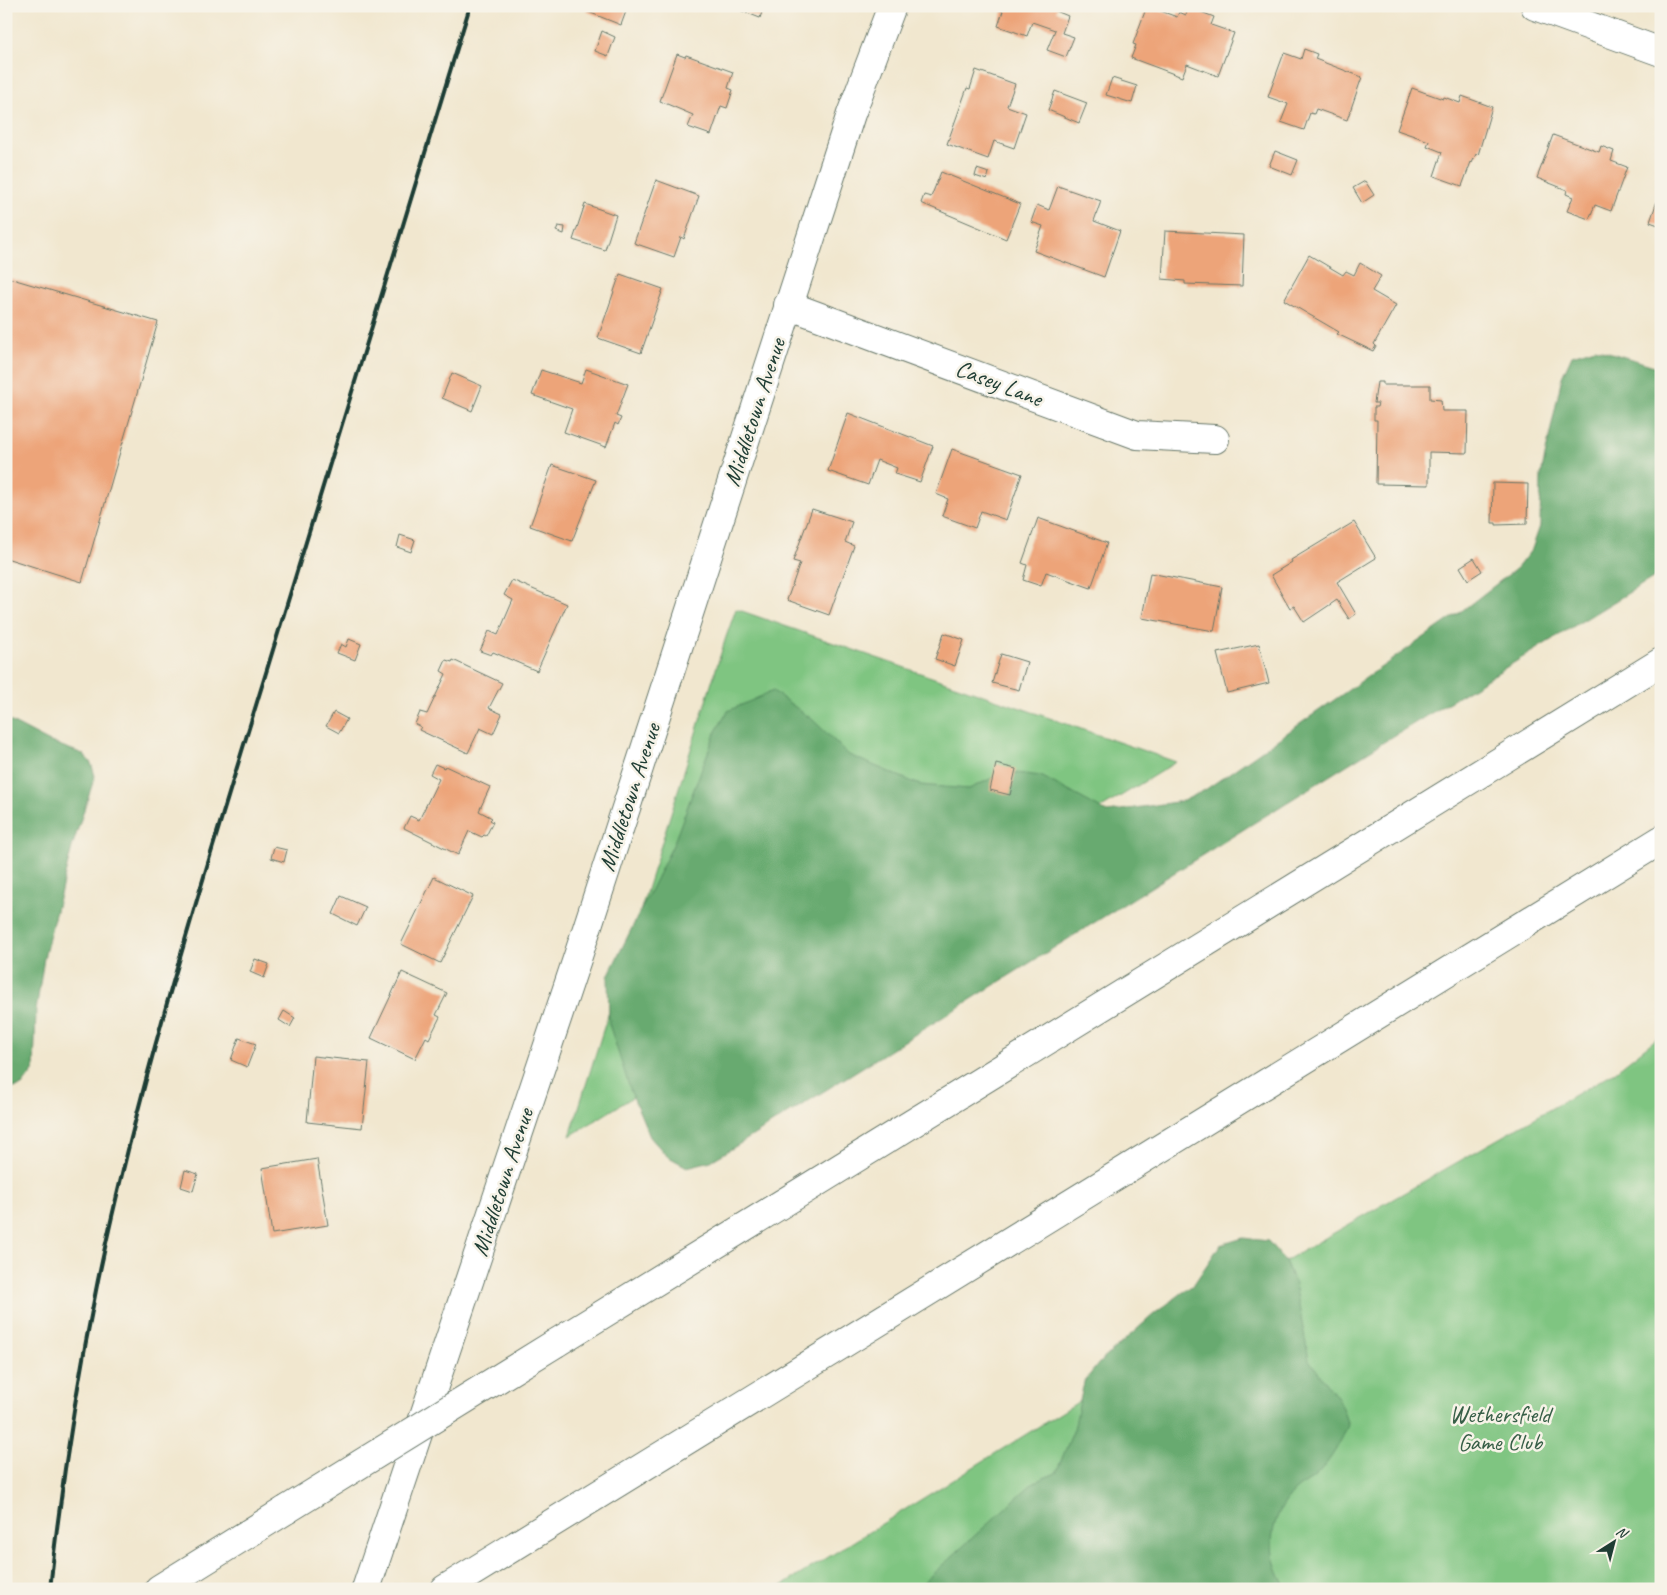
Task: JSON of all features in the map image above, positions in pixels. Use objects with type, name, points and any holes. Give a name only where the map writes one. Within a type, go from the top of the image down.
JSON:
[{"type":"main road","name":"Middletown Avenue","points":[[366,1589],[578,956],[851,114],[892,6]]},
{"type":"main road","points":[[1535,6],[1661,52]]},
{"type":"main road","name":"Casey Lane","points":[[788,305],[1137,435],[1215,439]]},
{"type":"main road","points":[[159,1589],[1661,662]]},
{"type":"main road","points":[[445,1589],[1661,840]]},
{"type":"green space","points":[[1595,348],[1661,368],[1661,573],[1387,740],[711,1161],[687,1167],[667,1156],[650,1137],[631,1092],[609,1024],[608,976],[673,845],[716,731],[728,711],[773,691],[813,720],[849,755],[920,785],[969,789],[992,778],[1016,773],[1041,776],[1107,812],[1183,801],[1205,790],[1459,613],[1517,568],[1532,549],[1540,526],[1541,475],[1562,377],[1572,355]]},
{"type":"green space","points":[[736,609],[1176,762],[570,1136],[726,637]]},
{"type":"green space","points":[[6,719],[48,741],[83,754],[91,763],[95,776],[72,847],[44,958],[36,1011],[34,1070],[22,1086],[6,1090]]},
{"type":"green space","name":"Wethersfield Game Club","points":[[1661,1035],[1661,1589],[777,1589],[1289,1271],[1285,1261],[1613,1073]]},
{"type":"green space","points":[[1243,1238],[1268,1241],[1285,1261],[1295,1284],[1309,1360],[1339,1400],[1348,1425],[1327,1463],[1316,1476],[1298,1488],[1279,1512],[1272,1538],[1273,1551],[1275,1564],[1287,1589],[916,1589],[1034,1482],[1056,1473],[1074,1429],[1084,1382],[1099,1363],[1154,1314],[1194,1284],[1220,1245]]},
{"type":"building","points":[[588,6],[628,6],[621,25],[586,11]]},
{"type":"building","points":[[729,6],[764,6],[760,18]]},
{"type":"building","points":[[997,6],[1058,6],[1056,11],[1068,16],[1062,33],[1074,37],[1066,57],[1047,50],[1055,30],[1032,22],[1027,36],[998,26],[1003,11],[996,9]]},
{"type":"building","points":[[1147,6],[1177,17],[1179,12],[1186,15],[1188,7],[1214,17],[1211,25],[1234,33],[1218,76],[1187,64],[1182,77],[1131,58],[1136,45],[1133,44]]},
{"type":"building","points":[[602,31],[615,37],[608,56],[595,51]]},
{"type":"building","points":[[1304,49],[1317,54],[1315,59],[1362,77],[1347,120],[1316,109],[1314,114],[1310,113],[1304,130],[1281,122],[1288,104],[1268,97],[1284,53],[1301,59]]},
{"type":"building","points":[[677,54],[685,57],[686,55],[733,72],[728,88],[733,90],[727,108],[721,106],[711,135],[688,127],[693,115],[660,101]]},
{"type":"building","points":[[976,70],[1015,84],[1007,106],[1026,113],[1014,148],[994,141],[988,159],[947,144],[967,88],[970,89]]},
{"type":"building","points":[[1112,78],[1137,86],[1132,103],[1106,95]]},
{"type":"building","points":[[1412,88],[1460,103],[1462,96],[1492,107],[1478,155],[1476,154],[1471,162],[1462,186],[1434,176],[1442,152],[1427,146],[1429,141],[1397,130]]},
{"type":"building","points":[[1055,91],[1087,103],[1079,123],[1048,110]]},
{"type":"building","points":[[1553,135],[1599,152],[1601,146],[1614,151],[1611,161],[1627,167],[1611,211],[1595,205],[1589,219],[1567,211],[1573,197],[1566,194],[1567,190],[1537,178]]},
{"type":"building","points":[[1275,151],[1298,160],[1292,175],[1269,166]]},
{"type":"building","points":[[977,169],[989,173],[987,180],[975,176]]},
{"type":"building","points":[[941,172],[1020,204],[1006,239],[921,203],[924,195],[931,197]]},
{"type":"building","points":[[656,180],[699,196],[684,239],[681,237],[674,257],[634,243]]},
{"type":"building","points":[[1365,181],[1374,195],[1362,203],[1353,188]]},
{"type":"building","points":[[1058,186],[1101,201],[1094,221],[1120,231],[1104,277],[1034,251],[1043,226],[1031,222],[1037,205],[1049,210]]},
{"type":"building","points":[[1661,192],[1661,226],[1650,222]]},
{"type":"building","points":[[585,204],[616,215],[605,250],[573,240]]},
{"type":"building","points":[[558,226],[565,227],[564,234],[556,231]]},
{"type":"building","points":[[1165,231],[1244,235],[1242,286],[1185,284],[1185,281],[1162,279]]},
{"type":"building","points":[[1309,255],[1343,275],[1346,271],[1354,275],[1360,263],[1381,276],[1372,291],[1396,305],[1374,344],[1376,346],[1373,351],[1337,334],[1339,332],[1284,300]]},
{"type":"building","points":[[620,274],[663,289],[641,353],[598,338]]},
{"type":"building","points":[[9,278],[158,322],[82,582],[6,558],[6,286]]},
{"type":"building","points":[[586,369],[628,384],[616,416],[621,418],[618,425],[615,423],[606,447],[564,432],[572,409],[532,395],[541,370],[581,383]]},
{"type":"building","points":[[452,373],[482,386],[472,411],[442,398]]},
{"type":"building","points":[[1377,382],[1383,382],[1383,385],[1430,385],[1430,399],[1441,400],[1442,411],[1468,411],[1467,453],[1429,452],[1429,485],[1376,484],[1377,420],[1374,420],[1374,407],[1377,407],[1378,403],[1374,403]]},
{"type":"building","points":[[848,413],[933,446],[920,482],[895,474],[897,468],[877,460],[868,485],[828,471]]},
{"type":"building","points":[[952,449],[1022,474],[1006,520],[981,511],[975,528],[942,516],[948,499],[936,494]]},
{"type":"building","points":[[552,465],[596,480],[572,541],[530,526]]},
{"type":"building","points":[[1493,483],[1528,484],[1527,524],[1496,525],[1496,523],[1492,523]]},
{"type":"building","points":[[812,509],[852,522],[845,542],[854,546],[829,615],[787,600],[800,563],[793,561]]},
{"type":"building","points":[[1038,518],[1107,543],[1091,588],[1046,572],[1041,586],[1023,580],[1027,565],[1022,563]]},
{"type":"building","points":[[1354,522],[1376,558],[1337,582],[1356,614],[1349,619],[1337,600],[1304,622],[1294,606],[1290,608],[1271,575],[1292,562],[1291,560]]},
{"type":"building","points":[[400,535],[415,540],[411,552],[397,547]]},
{"type":"building","points":[[1474,558],[1482,571],[1468,580],[1460,567]]},
{"type":"building","points":[[1150,573],[1222,587],[1214,631],[1142,618]]},
{"type":"building","points":[[512,580],[567,604],[537,671],[493,652],[491,655],[480,651],[489,631],[498,635],[513,600],[504,595]]},
{"type":"building","points":[[944,633],[964,640],[955,666],[935,659]]},
{"type":"building","points":[[349,639],[361,644],[355,660],[337,653],[341,644],[346,647]]},
{"type":"building","points":[[1259,644],[1269,683],[1227,693],[1217,653]]},
{"type":"building","points":[[1001,654],[1027,662],[1019,690],[992,683]]},
{"type":"building","points":[[446,660],[452,662],[453,660],[502,683],[489,708],[502,714],[493,734],[480,728],[468,753],[419,730],[421,727],[415,724],[420,712],[427,714],[446,674],[441,671]]},
{"type":"building","points":[[334,712],[347,719],[339,733],[326,726]]},
{"type":"building","points":[[435,764],[444,768],[445,766],[490,787],[479,811],[492,818],[490,820],[493,822],[486,836],[482,837],[469,831],[458,855],[404,828],[410,816],[419,820],[439,779],[430,774]]},
{"type":"building","points":[[996,764],[1016,769],[1010,795],[990,790]]},
{"type":"building","points":[[274,847],[287,850],[284,862],[271,858]]},
{"type":"building","points":[[434,877],[473,896],[440,963],[401,944]]},
{"type":"building","points":[[341,896],[366,907],[357,926],[333,914]]},
{"type":"building","points":[[255,959],[269,964],[264,978],[250,972]]},
{"type":"building","points":[[402,972],[447,993],[436,1015],[440,1017],[429,1039],[426,1037],[415,1059],[371,1038]]},
{"type":"building","points":[[284,1011],[295,1018],[290,1027],[279,1020]]},
{"type":"building","points":[[239,1038],[256,1044],[247,1067],[231,1060]]},
{"type":"building","points":[[313,1056],[369,1062],[362,1128],[307,1122]]},
{"type":"building","points":[[317,1159],[328,1225],[272,1234],[262,1168]]},
{"type":"building","points":[[185,1170],[198,1174],[193,1191],[181,1187]]},
{"type":"railway","points":[[50,1589],[64,1472],[90,1318],[115,1203],[154,1051],[219,826],[470,6]]}]
